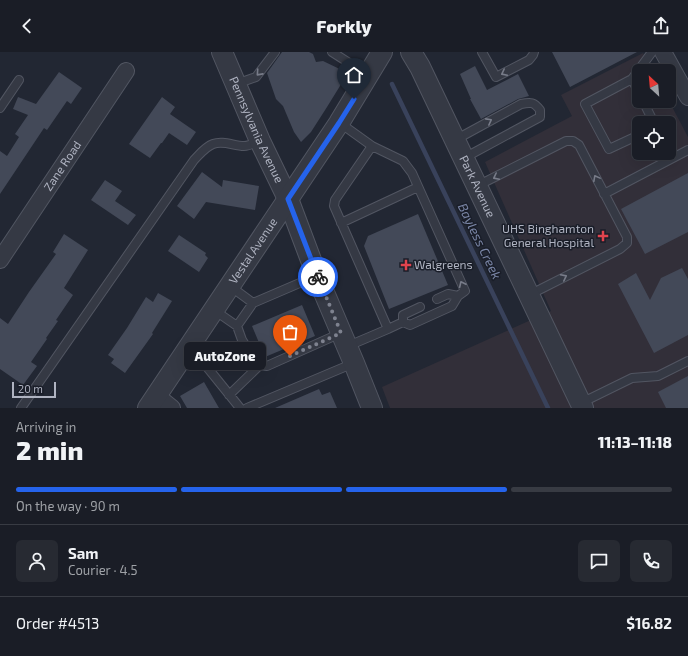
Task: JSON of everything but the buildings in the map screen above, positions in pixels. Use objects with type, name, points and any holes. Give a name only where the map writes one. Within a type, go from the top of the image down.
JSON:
[{"type":"street","name":"Pennsylvania Avenue","points":[[222,52],[260,141],[288,199],[317,276],[372,408]]},
{"type":"street","name":"Park Avenue","points":[[411,52],[420,67],[582,405]]},
{"type":"street","points":[[663,52],[688,98]]},
{"type":"street","name":"Vestal Avenue","points":[[152,402],[339,123],[376,60]]},
{"type":"street","name":"Zane Road","points":[[0,260],[126,71]]},
{"type":"street","points":[[152,402],[172,408]]},
{"type":"lane","points":[[236,84],[256,77],[275,52]]},
{"type":"lane","points":[[482,52],[496,77],[529,60],[534,52]]},
{"type":"lane","points":[[643,64],[652,52]]},
{"type":"lane","points":[[337,53],[376,60]]},
{"type":"lane","points":[[632,79],[586,104],[609,149],[632,138]]},
{"type":"lane","points":[[0,108],[19,80]]},
{"type":"lane","points":[[455,140],[521,104],[529,102],[536,104],[540,110],[540,117],[464,158]]},
{"type":"lane","points":[[248,408],[347,348],[403,322],[410,325],[452,306],[458,296],[466,291],[412,173],[403,161],[372,146],[339,123]]},
{"type":"lane","points":[[21,408],[199,155],[213,144],[221,142],[245,146],[260,141]]},
{"type":"lane","points":[[477,186],[566,141],[573,141],[579,145],[627,237],[627,243],[620,249],[529,295]]},
{"type":"lane","points":[[372,146],[335,200],[334,206],[388,329]]},
{"type":"lane","points":[[604,194],[688,150]]},
{"type":"lane","points":[[341,223],[418,187]]},
{"type":"lane","points":[[237,326],[253,303],[317,276]]},
{"type":"lane","points":[[230,286],[253,303]]},
{"type":"lane","points":[[437,299],[448,294],[458,296]]},
{"type":"lane","points":[[403,322],[403,315],[420,307]]},
{"type":"lane","points":[[214,310],[237,326],[242,340],[254,359],[260,365],[267,366],[347,348]]},
{"type":"lane","points":[[190,346],[240,408]]},
{"type":"lane","points":[[582,405],[632,378],[658,376],[688,361]]},
{"type":"lane","points":[[229,395],[260,365]]},
{"type":"shaded area","name":"UHS Binghamton General Hospital","points":[[643,53],[649,64],[632,64],[632,108],[673,108],[688,137],[688,408],[390,408],[382,387],[551,311],[485,162],[572,116],[561,95]]},
{"type":"waterway","name":"Bayless Creek","points":[[392,84],[548,408]]},
{"type":"way so far","points":[[290,356],[341,333],[318,277]]},
{"type":"place","name":"UHS Binghamton General Hospital","points":[[603,236]]},
{"type":"place","name":"Walgreens","points":[[406,265]]},
{"type":"place","name":"AutoZone","points":[[290,356]]},
{"type":"route","points":[[318,277],[288,199],[354,99]]}]
